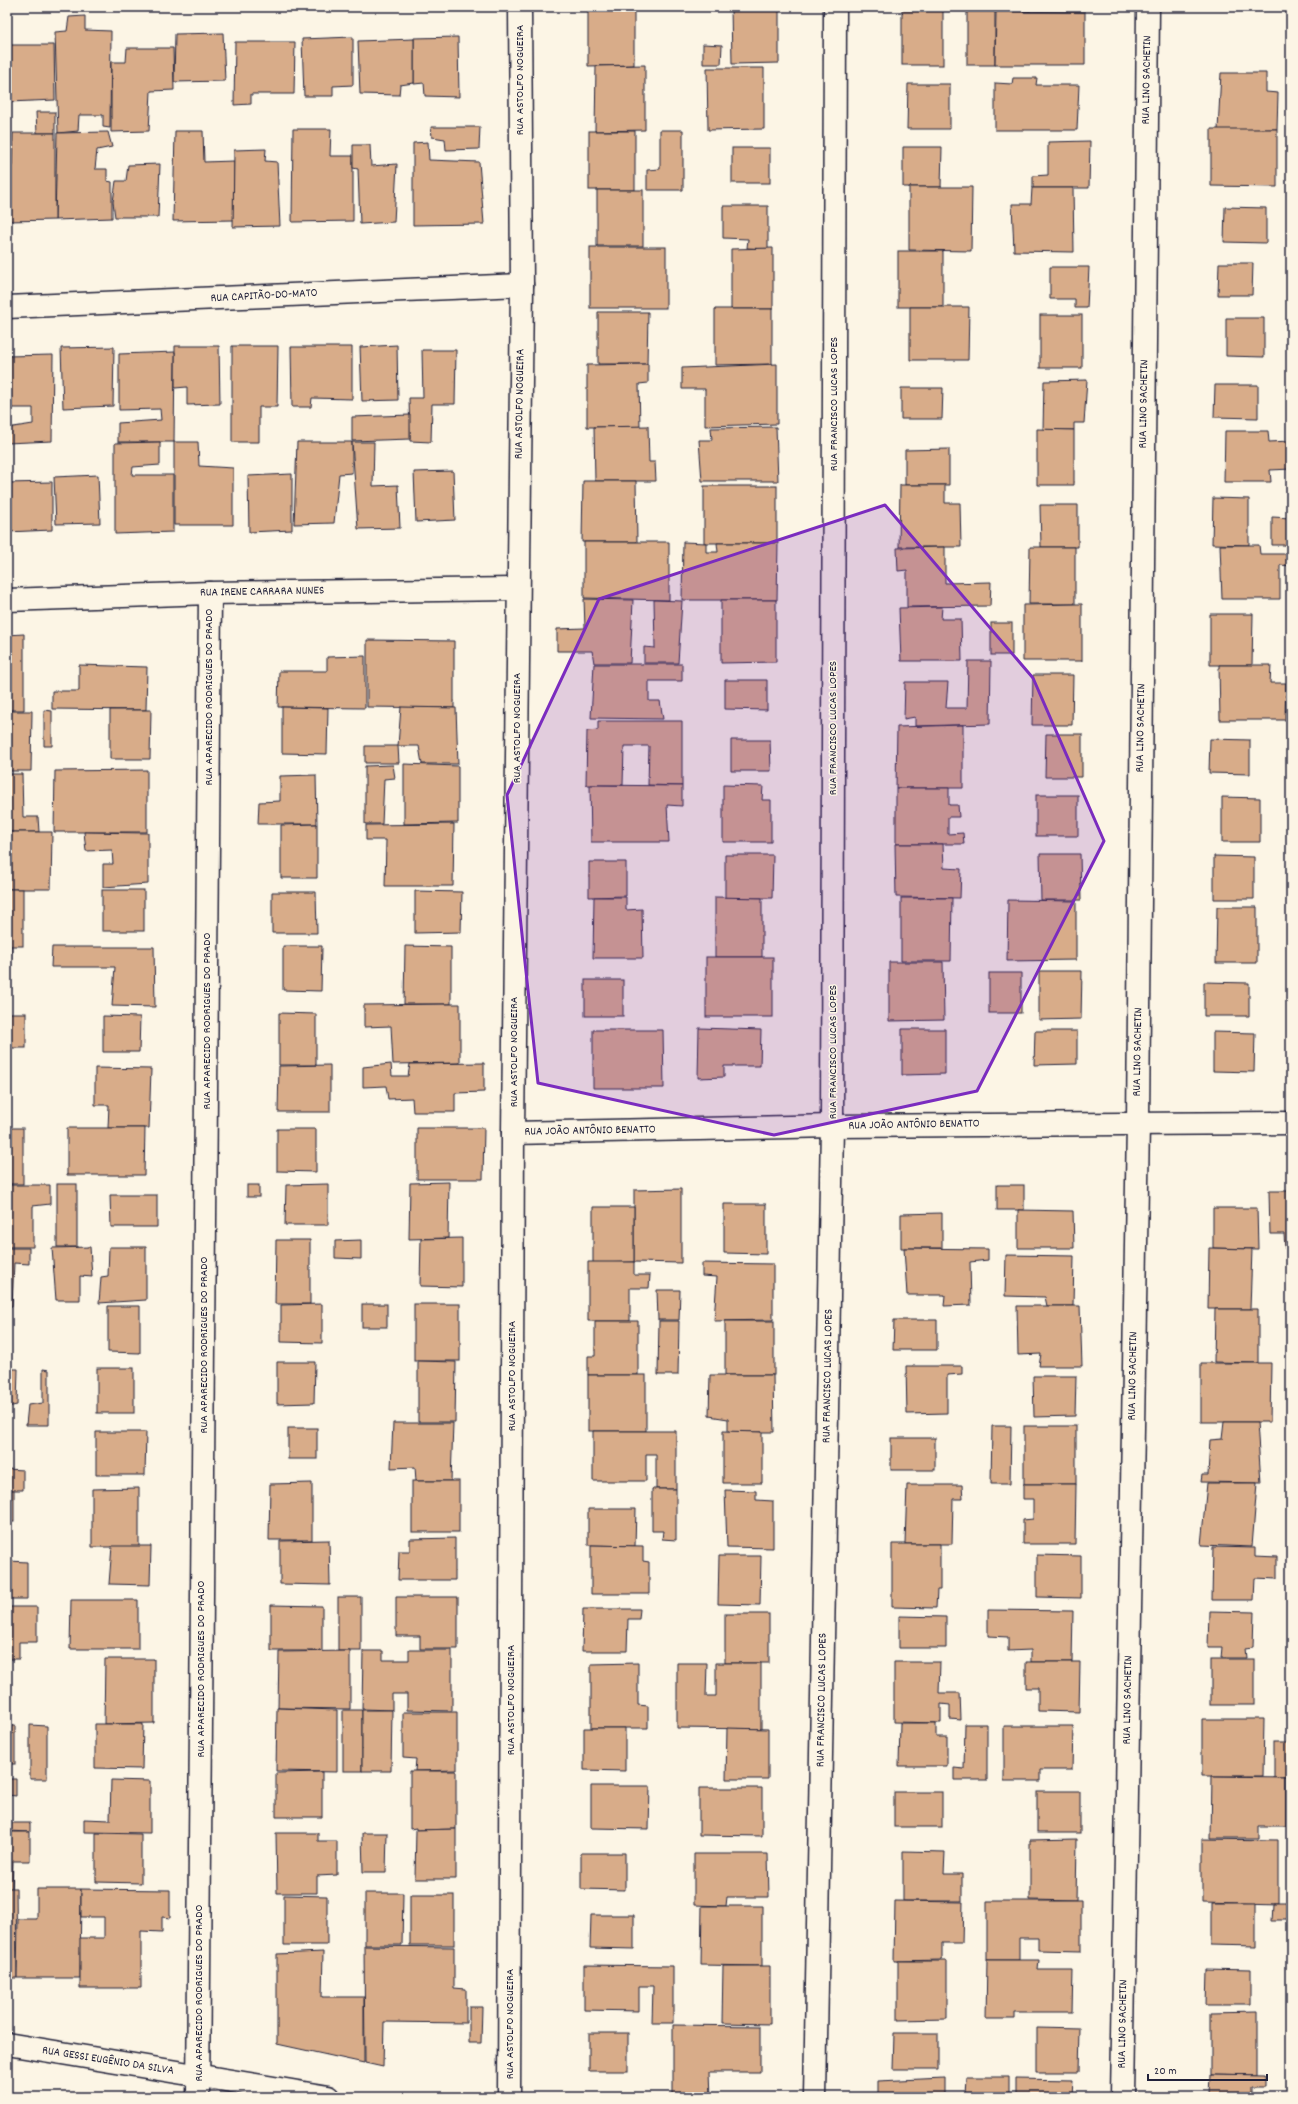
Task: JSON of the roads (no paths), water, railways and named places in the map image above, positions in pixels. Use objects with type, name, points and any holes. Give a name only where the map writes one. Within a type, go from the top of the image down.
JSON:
[{"type":"street","name":"RUA ASTOLFO NOGUEIRA","points":[[510,2097],[513,1133],[522,284],[520,7]]},
{"type":"street","name":"RUA FRANCISCO LUCAS LOPES","points":[[815,2097],[832,1126],[835,7]]},
{"type":"street","name":"RUA LINO SACHETIN","points":[[1122,2097],[1138,1123],[1148,7]]},
{"type":"street","name":"RUA CAPITÃO-DO-MATO","points":[[7,307],[522,284]]},
{"type":"street","name":"RUA IRENE CARRARA NUNES","points":[[7,600],[210,593],[518,589]]},
{"type":"street","name":"RUA APARECIDO RODRIGUES DO PRADO","points":[[198,2097],[210,593]]},
{"type":"street","name":"RUA JOÃO ANTÔNIO BENATTO","points":[[513,1133],[832,1126],[1291,1123]]},
{"type":"street","name":"RUA GESSI EUGÊNIO DA SILVA","points":[[7,2044],[328,2097]]}]
